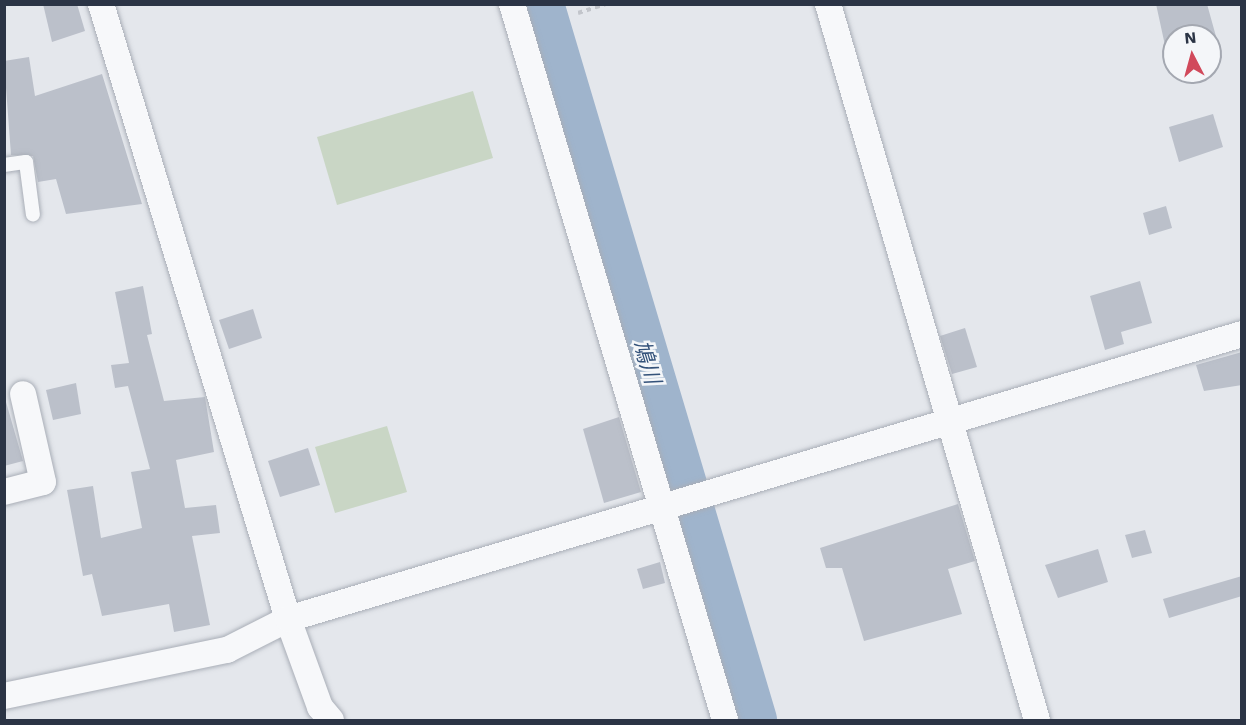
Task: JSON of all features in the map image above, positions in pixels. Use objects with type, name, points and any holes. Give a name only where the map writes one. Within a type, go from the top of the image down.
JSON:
[{"type":"street","points":[[101,4],[288,619],[320,707],[331,720]]},
{"type":"street","points":[[512,4],[667,503],[725,720]]},
{"type":"street","points":[[828,4],[947,420],[1037,720]]},
{"type":"street","points":[[4,696],[227,650],[288,619],[707,490],[1242,334]]},
{"type":"street","points":[[4,492],[43,482],[23,393]]},
{"type":"lane","points":[[4,165],[26,162],[33,215]]},
{"type":"path","points":[[578,13],[606,4]]},
{"type":"green space","points":[[473,91],[493,158],[337,205],[317,137]]},
{"type":"green space","points":[[387,426],[407,492],[335,513],[315,447]]},
{"type":"building","points":[[43,4],[77,4],[85,31],[52,42]]},
{"type":"building","points":[[1156,4],[1207,4],[1213,24],[1162,24],[1162,32]]},
{"type":"building","points":[[29,57],[35,96],[102,74],[142,204],[66,214],[56,179],[38,182],[33,156],[11,155],[4,61]]},
{"type":"building","points":[[1213,114],[1223,147],[1179,162],[1169,127]]},
{"type":"building","points":[[1166,206],[1172,228],[1149,235],[1143,213]]},
{"type":"building","points":[[1140,281],[1152,323],[1121,332],[1124,344],[1105,350],[1090,296]]},
{"type":"building","points":[[143,286],[152,334],[147,335],[164,401],[205,397],[214,452],[176,460],[185,508],[216,505],[220,533],[192,536],[210,625],[174,632],[169,604],[102,616],[92,574],[83,576],[67,490],[93,486],[101,538],[142,528],[131,472],[150,469],[128,386],[115,388],[111,365],[129,363],[115,292]]},
{"type":"building","points":[[253,309],[262,338],[229,349],[219,320]]},
{"type":"building","points":[[965,328],[977,367],[952,374],[940,336]]},
{"type":"building","points":[[1242,352],[1242,385],[1204,391],[1196,365]]},
{"type":"building","points":[[76,383],[81,414],[53,420],[46,390]]},
{"type":"building","points":[[4,395],[23,461],[4,466]]},
{"type":"building","points":[[619,417],[641,492],[604,503],[583,429]]},
{"type":"building","points":[[308,448],[320,485],[280,497],[268,461]]},
{"type":"building","points":[[958,504],[975,561],[948,569],[962,614],[864,641],[842,568],[826,568],[820,548]]},
{"type":"building","points":[[1145,530],[1152,553],[1132,558],[1125,535]]},
{"type":"building","points":[[1098,549],[1108,582],[1058,598],[1045,565]]},
{"type":"building","points":[[660,562],[665,583],[643,589],[637,569]]},
{"type":"building","points":[[1242,576],[1242,596],[1169,618],[1163,599]]},
{"type":"waterway","name":"鳩川","points":[[540,4],[753,720]]}]
